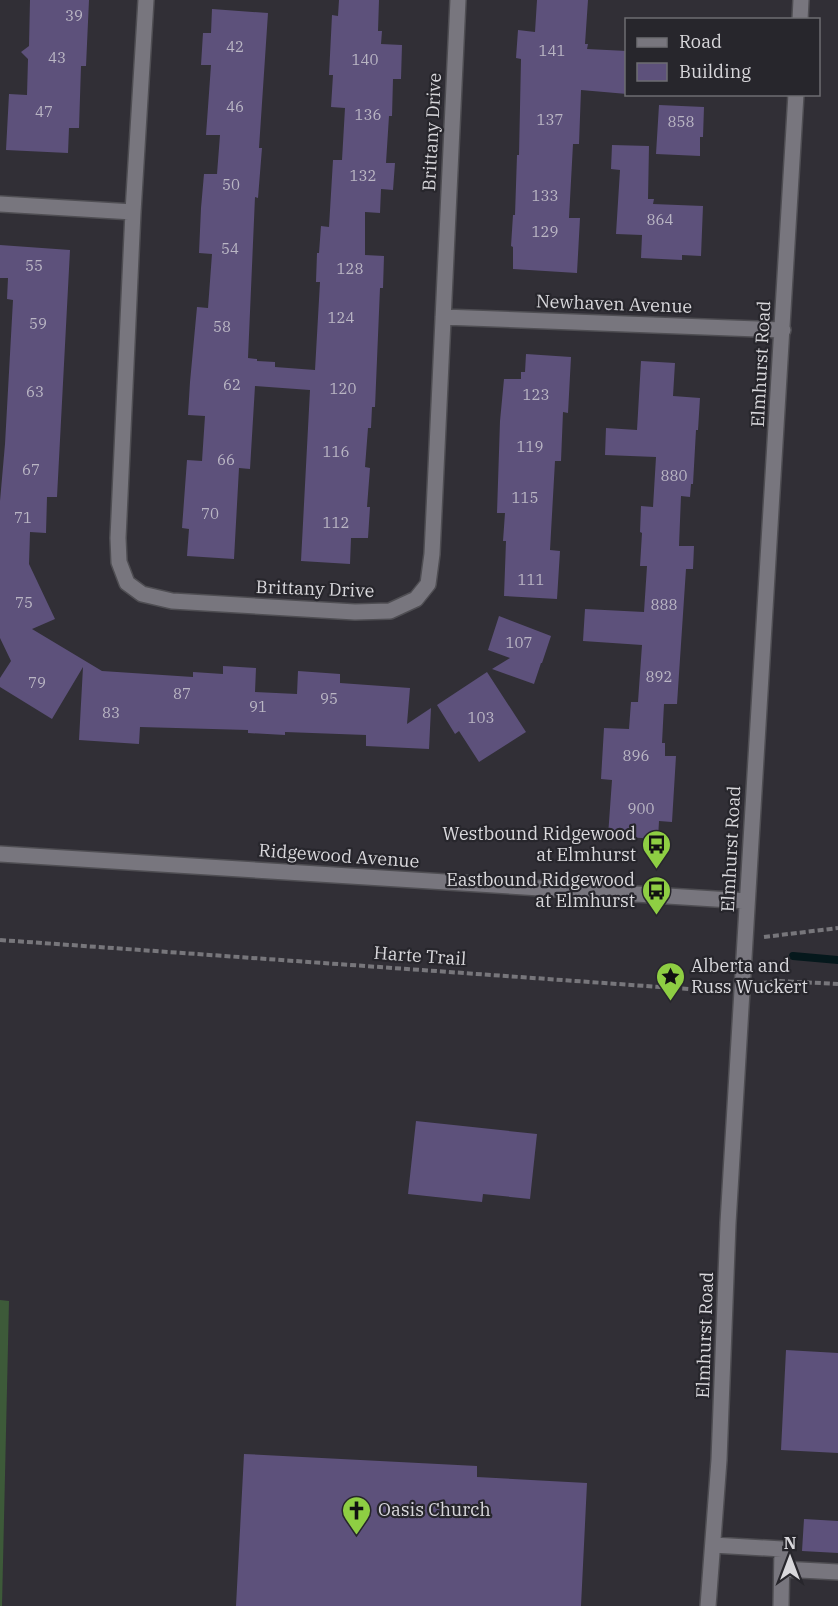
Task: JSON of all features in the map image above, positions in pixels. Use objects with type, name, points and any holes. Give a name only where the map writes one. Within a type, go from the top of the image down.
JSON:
[{"type":"street","name":"Brittany Drive","points":[[146,0],[132,212],[118,538],[119,562],[127,583],[142,594],[172,601],[355,612],[390,611],[416,599],[428,584],[432,554],[458,0]]},
{"type":"street","points":[[800,18],[801,0]]},
{"type":"street","name":"Elmhurst Road","points":[[708,1606],[719,1460],[728,1223],[796,96]]},
{"type":"street","points":[[0,204],[132,212]]},
{"type":"street","name":"Newhaven Avenue","points":[[443,317],[783,330]]},
{"type":"street","name":"Ridgewood Avenue","points":[[0,854],[747,901]]},
{"type":"street","points":[[713,1545],[782,1549],[780,1606]]},
{"type":"street","points":[[782,1569],[838,1572]]},
{"type":"path","points":[[745,940],[838,928]]},
{"type":"path","name":"Harte Trail","points":[[0,940],[702,990],[780,981],[838,984]]},
{"type":"green space","points":[[0,1300],[9,1301],[2,1606],[0,1606]]},
{"type":"building","points":[[30,0],[89,0],[86,66],[81,66],[79,128],[69,128],[68,153],[6,150],[9,94],[27,95],[28,59],[21,52],[29,46]]},
{"type":"building","points":[[339,0],[379,0],[378,31],[382,31],[381,44],[402,45],[401,79],[393,79],[392,116],[389,116],[386,163],[395,163],[393,190],[381,189],[380,213],[365,212],[365,255],[384,256],[383,288],[380,288],[375,407],[372,407],[371,428],[368,428],[365,467],[370,468],[367,507],[370,507],[368,538],[351,538],[350,564],[301,561],[310,390],[255,386],[250,469],[239,468],[234,559],[187,556],[189,529],[182,528],[187,460],[202,461],[205,416],[188,415],[190,382],[197,307],[208,308],[212,254],[199,253],[201,208],[204,174],[217,174],[220,135],[206,135],[211,65],[201,65],[203,33],[211,33],[212,9],[268,13],[259,148],[262,148],[258,198],[255,197],[248,358],[275,362],[275,367],[315,370],[320,282],[316,282],[317,253],[319,253],[321,226],[329,227],[333,160],[342,160],[345,108],[331,107],[333,75],[329,75],[332,15],[338,16]]},
{"type":"building","points":[[537,0],[588,0],[585,44],[588,44],[587,49],[625,51],[625,94],[581,90],[579,144],[573,144],[569,218],[580,218],[577,273],[513,269],[513,247],[511,246],[513,215],[515,215],[517,155],[519,155],[521,59],[516,58],[518,30],[535,32]]},
{"type":"building","points":[[659,105],[704,107],[700,156],[656,154]]},
{"type":"building","points":[[612,145],[649,146],[648,199],[654,199],[653,204],[703,206],[701,256],[682,255],[682,260],[641,258],[642,235],[616,234],[620,170],[611,169]]},
{"type":"building","points":[[0,245],[70,250],[57,497],[47,497],[46,533],[30,532],[29,564],[55,619],[32,629],[102,671],[193,677],[193,672],[223,674],[223,666],[256,668],[255,692],[297,694],[298,671],[340,674],[340,683],[410,688],[407,724],[431,708],[429,749],[366,746],[366,735],[285,732],[285,735],[248,733],[248,730],[140,727],[139,744],[79,740],[83,667],[52,719],[0,687],[0,678],[11,661],[0,638],[0,501],[13,300],[7,299],[8,278],[0,278]]},
{"type":"building","points":[[526,354],[571,357],[568,413],[563,412],[561,461],[555,461],[550,550],[560,551],[557,599],[504,596],[505,513],[497,513],[500,421],[504,379],[521,379],[521,372],[525,372]]},
{"type":"building","points":[[641,361],[675,363],[673,396],[700,398],[693,484],[691,484],[690,497],[681,496],[679,546],[694,546],[693,569],[686,569],[677,704],[664,704],[662,743],[665,743],[665,756],[676,756],[672,822],[659,821],[658,839],[608,836],[612,780],[601,779],[604,728],[629,729],[631,702],[638,702],[642,645],[583,641],[585,609],[644,612],[647,566],[640,566],[641,506],[653,507],[656,457],[605,455],[606,428],[637,430]]},
{"type":"building","points":[[499,616],[551,636],[534,684],[492,669],[510,658],[488,650]]},
{"type":"building","points":[[487,672],[526,732],[479,762],[459,731],[455,734],[437,705]]},
{"type":"building","points":[[416,1121],[537,1134],[530,1199],[483,1194],[482,1202],[408,1194]]},
{"type":"building","points":[[786,1350],[838,1353],[838,1453],[781,1450]]},
{"type":"building","name":"Oasis Church","points":[[244,1454],[477,1466],[477,1477],[587,1483],[581,1606],[236,1606]]},
{"type":"building","points":[[804,1519],[838,1521],[838,1553],[802,1551]]},
{"type":"waterway","points":[[793,956],[838,960]]},
{"type":"place","name":"Westbound Ridgewood at Elmhurst","points":[[657,870]]},
{"type":"place","name":"Eastbound Ridgewood at Elmhurst","points":[[656,916]]},
{"type":"place","name":"Alberta and Russ Wuckert","points":[[670,1002]]},
{"type":"place","name":"Oasis Church","points":[[357,1536]]}]
